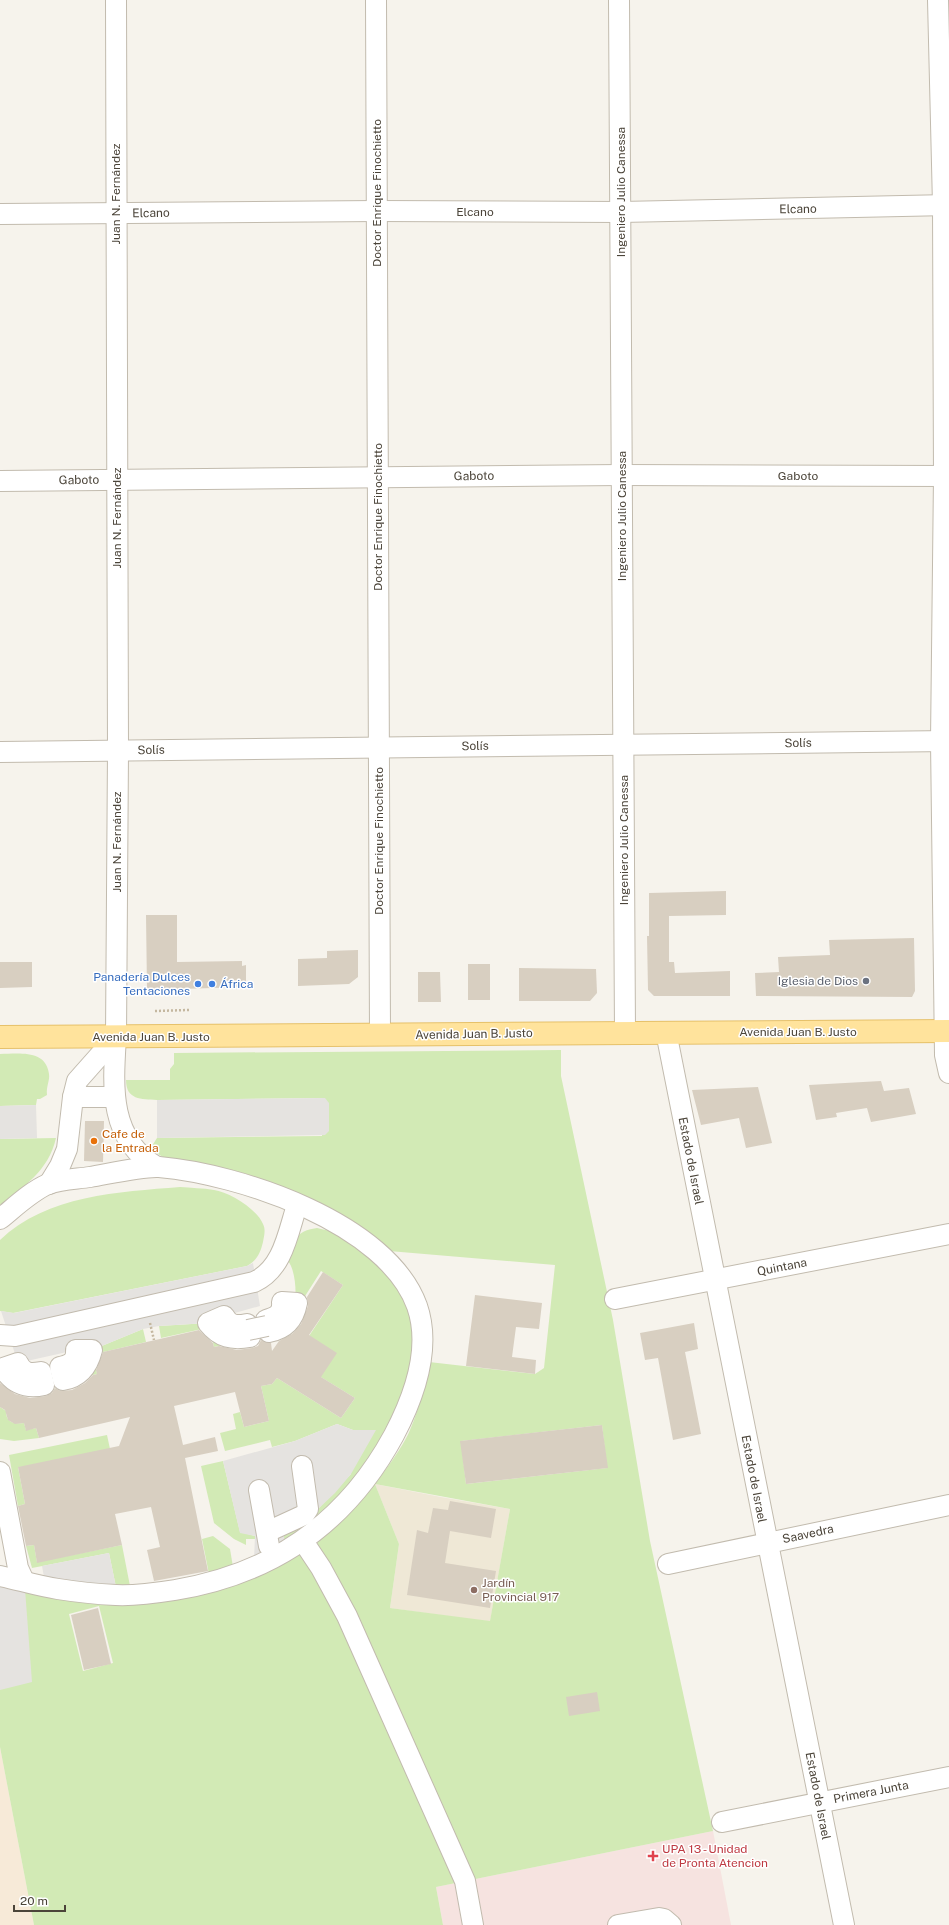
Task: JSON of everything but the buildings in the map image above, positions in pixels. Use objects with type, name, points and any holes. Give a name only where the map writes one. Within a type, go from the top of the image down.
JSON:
[{"type":"main road","name":"Avenida Juan B. Justo","points":[[0,1037],[947,1031]]},
{"type":"street","name":"Juan N. Fernández","points":[[116,0],[118,750],[116,1037],[114,1097],[118,1119],[133,1146],[139,1154],[157,1167]]},
{"type":"street","name":"Doctor Enrique Finochietto","points":[[376,0],[380,1035]]},
{"type":"street","name":"Ingeniero Julio Canessa","points":[[619,0],[625,1032]]},
{"type":"street","points":[[938,0],[946,205],[945,741],[947,1031],[945,1055],[949,1073]]},
{"type":"street","name":"Elcano","points":[[0,214],[377,211],[621,212],[946,205]]},
{"type":"street","name":"Gaboto","points":[[0,481],[622,475],[946,476]]},
{"type":"street","name":"Solís","points":[[0,752],[945,741]]},
{"type":"street","name":"Estado de Israel","points":[[666,1032],[714,1280],[844,1925]]},
{"type":"street","points":[[49,1184],[60,1166],[67,1149],[73,1097],[77,1081],[116,1037]]},
{"type":"street","points":[[73,1097],[114,1097]]},
{"type":"street","points":[[0,1219],[22,1200],[49,1184],[157,1167],[231,1180],[297,1205],[345,1227],[356,1234],[393,1267],[408,1286],[417,1306],[423,1344],[418,1374],[411,1397],[390,1440],[364,1480],[334,1515],[303,1541],[272,1559],[238,1575],[215,1582],[138,1595],[95,1594],[56,1589],[21,1575],[0,1576]]},
{"type":"street","points":[[0,1335],[14,1336],[254,1282],[262,1278],[275,1265],[297,1205]]},
{"type":"street","name":"Quintana","points":[[615,1299],[949,1234]]},
{"type":"street","points":[[216,1319],[224,1316],[228,1322],[234,1325],[247,1324],[258,1328],[277,1323],[284,1318],[289,1311],[290,1303]]},
{"type":"street","points":[[11,1366],[18,1374],[25,1378],[30,1380],[42,1379],[61,1374],[60,1367],[72,1362],[76,1356],[76,1350],[84,1350]]},
{"type":"street","points":[[0,1460],[8,1472],[15,1506]]},
{"type":"street","points":[[267,1532],[304,1515],[308,1510],[302,1466]]},
{"type":"street","points":[[0,1473],[21,1575]]},
{"type":"street","points":[[258,1490],[272,1559]]},
{"type":"street","name":"Saavedra","points":[[668,1564],[949,1505]]},
{"type":"street","points":[[20,1532],[26,1566],[21,1575]]},
{"type":"street","points":[[303,1541],[347,1616],[465,1881],[473,1925]]},
{"type":"street","name":"Primera Junta","points":[[722,1822],[949,1777]]},
{"type":"street","points":[[618,1925],[659,1918],[664,1919],[671,1925]]},
{"type":"path","points":[[155,1011],[189,1010]]},
{"type":"path","points":[[151,1328],[154,1340]]},
{"type":"shaded area","points":[[325,1098],[329,1103],[329,1131],[325,1135],[157,1138],[157,1100]]},
{"type":"shaded area","points":[[36,1105],[37,1138],[0,1139],[0,1106]]},
{"type":"shaded area","points":[[253,1263],[260,1306],[224,1316],[208,1323],[159,1326],[143,1329],[92,1350],[76,1350],[18,1363],[1,1311],[14,1313],[247,1266]]},
{"type":"shaded area","points":[[337,1424],[353,1430],[376,1430],[351,1474],[335,1493],[317,1510],[283,1530],[285,1543],[254,1559],[255,1536],[240,1533],[223,1461],[295,1441]]},
{"type":"shaded area","points":[[375,1484],[510,1509],[490,1622],[390,1608],[399,1544]]},
{"type":"shaded area","points":[[109,1553],[116,1587],[44,1577],[42,1566]]},
{"type":"shaded area","points":[[0,1585],[25,1589],[32,1682],[0,1690]]},
{"type":"shaded area","points":[[0,1747],[34,1925],[0,1925]]},
{"type":"shaded area","name":"UPA 13 - Unidad de Pronta Atencion","points":[[713,1831],[731,1925],[443,1925],[436,1887]]},
{"type":"green space","points":[[561,1050],[561,1076],[613,1320],[650,1541],[713,1831],[436,1887],[443,1925],[34,1925],[0,1747],[0,1669],[25,1589],[98,1601],[299,1554],[317,1545],[322,1535],[326,1531],[351,1511],[392,1461],[405,1440],[413,1422],[426,1379],[429,1362],[535,1374],[544,1368],[555,1265],[389,1251],[315,1201],[271,1182],[243,1173],[166,1159],[150,1149],[157,1138],[322,1136],[322,1098],[157,1100],[140,1099],[132,1095],[127,1087],[126,1080],[170,1080],[170,1069],[174,1064],[174,1053]],"holes":[[[602,1425],[607,1468],[466,1484],[461,1441]],[[375,1484],[510,1509],[490,1621],[390,1608],[399,1544]],[[99,1606],[113,1663],[83,1671],[69,1614]]]},
{"type":"green space","points":[[0,1054],[23,1054],[43,1060],[47,1066],[49,1074],[47,1095],[37,1099],[36,1105],[0,1106]]},
{"type":"green space","points":[[56,1138],[53,1149],[42,1169],[0,1205],[0,1139]]},
{"type":"green space","points":[[180,1187],[220,1191],[249,1207],[260,1218],[265,1231],[261,1250],[258,1256],[247,1266],[13,1313],[0,1311],[0,1240],[19,1225],[39,1213],[85,1198],[133,1191]]},
{"type":"green space","points":[[317,1228],[334,1232],[362,1250],[403,1293],[414,1329],[410,1376],[392,1421],[375,1449],[340,1497],[285,1543],[282,1530],[317,1510],[351,1474],[353,1430],[337,1424],[295,1441],[272,1447],[270,1440],[225,1451],[220,1433],[236,1429],[233,1414],[240,1412],[244,1427],[269,1421],[261,1386],[272,1384],[277,1378],[341,1418],[355,1398],[298,1363],[309,1336],[343,1285],[321,1271],[293,1315],[295,1303],[295,1279],[288,1261],[296,1238],[303,1232]]},
{"type":"green space","points":[[208,1323],[250,1339],[214,1347],[211,1334],[202,1329],[161,1338],[159,1326]]},
{"type":"green space","points":[[143,1329],[146,1342],[99,1353],[95,1362],[97,1374],[63,1382],[92,1350]]},
{"type":"green space","points":[[0,1407],[6,1411],[7,1418],[11,1422],[24,1423],[26,1430],[36,1428],[39,1438],[14,1441],[0,1439]]},
{"type":"green space","points":[[107,1435],[113,1463],[18,1467],[25,1504],[18,1506],[9,1455]]},
{"type":"green space","points":[[223,1461],[240,1532],[255,1536],[255,1539],[246,1539],[246,1545],[234,1539],[214,1523],[201,1466]]},
{"type":"green space","points":[[213,1536],[230,1549],[233,1567],[209,1574],[202,1539]]},
{"type":"green space","points":[[34,1545],[37,1562],[122,1545],[130,1586],[116,1587],[109,1553],[32,1568],[26,1546]]},
{"type":"place","name":"Iglesia de Dios","points":[[866,981]]},
{"type":"place","name":"Panadería Dulces Tentaciones","points":[[198,984]]},
{"type":"place","name":"África","points":[[212,984]]},
{"type":"place","name":"Cafe de la Entrada","points":[[94,1141]]},
{"type":"place","name":"Jardín Provincial 917","points":[[474,1590]]},
{"type":"place","name":"UPA 13 - Unidad de Pronta Atencion","points":[[653,1856]]}]
